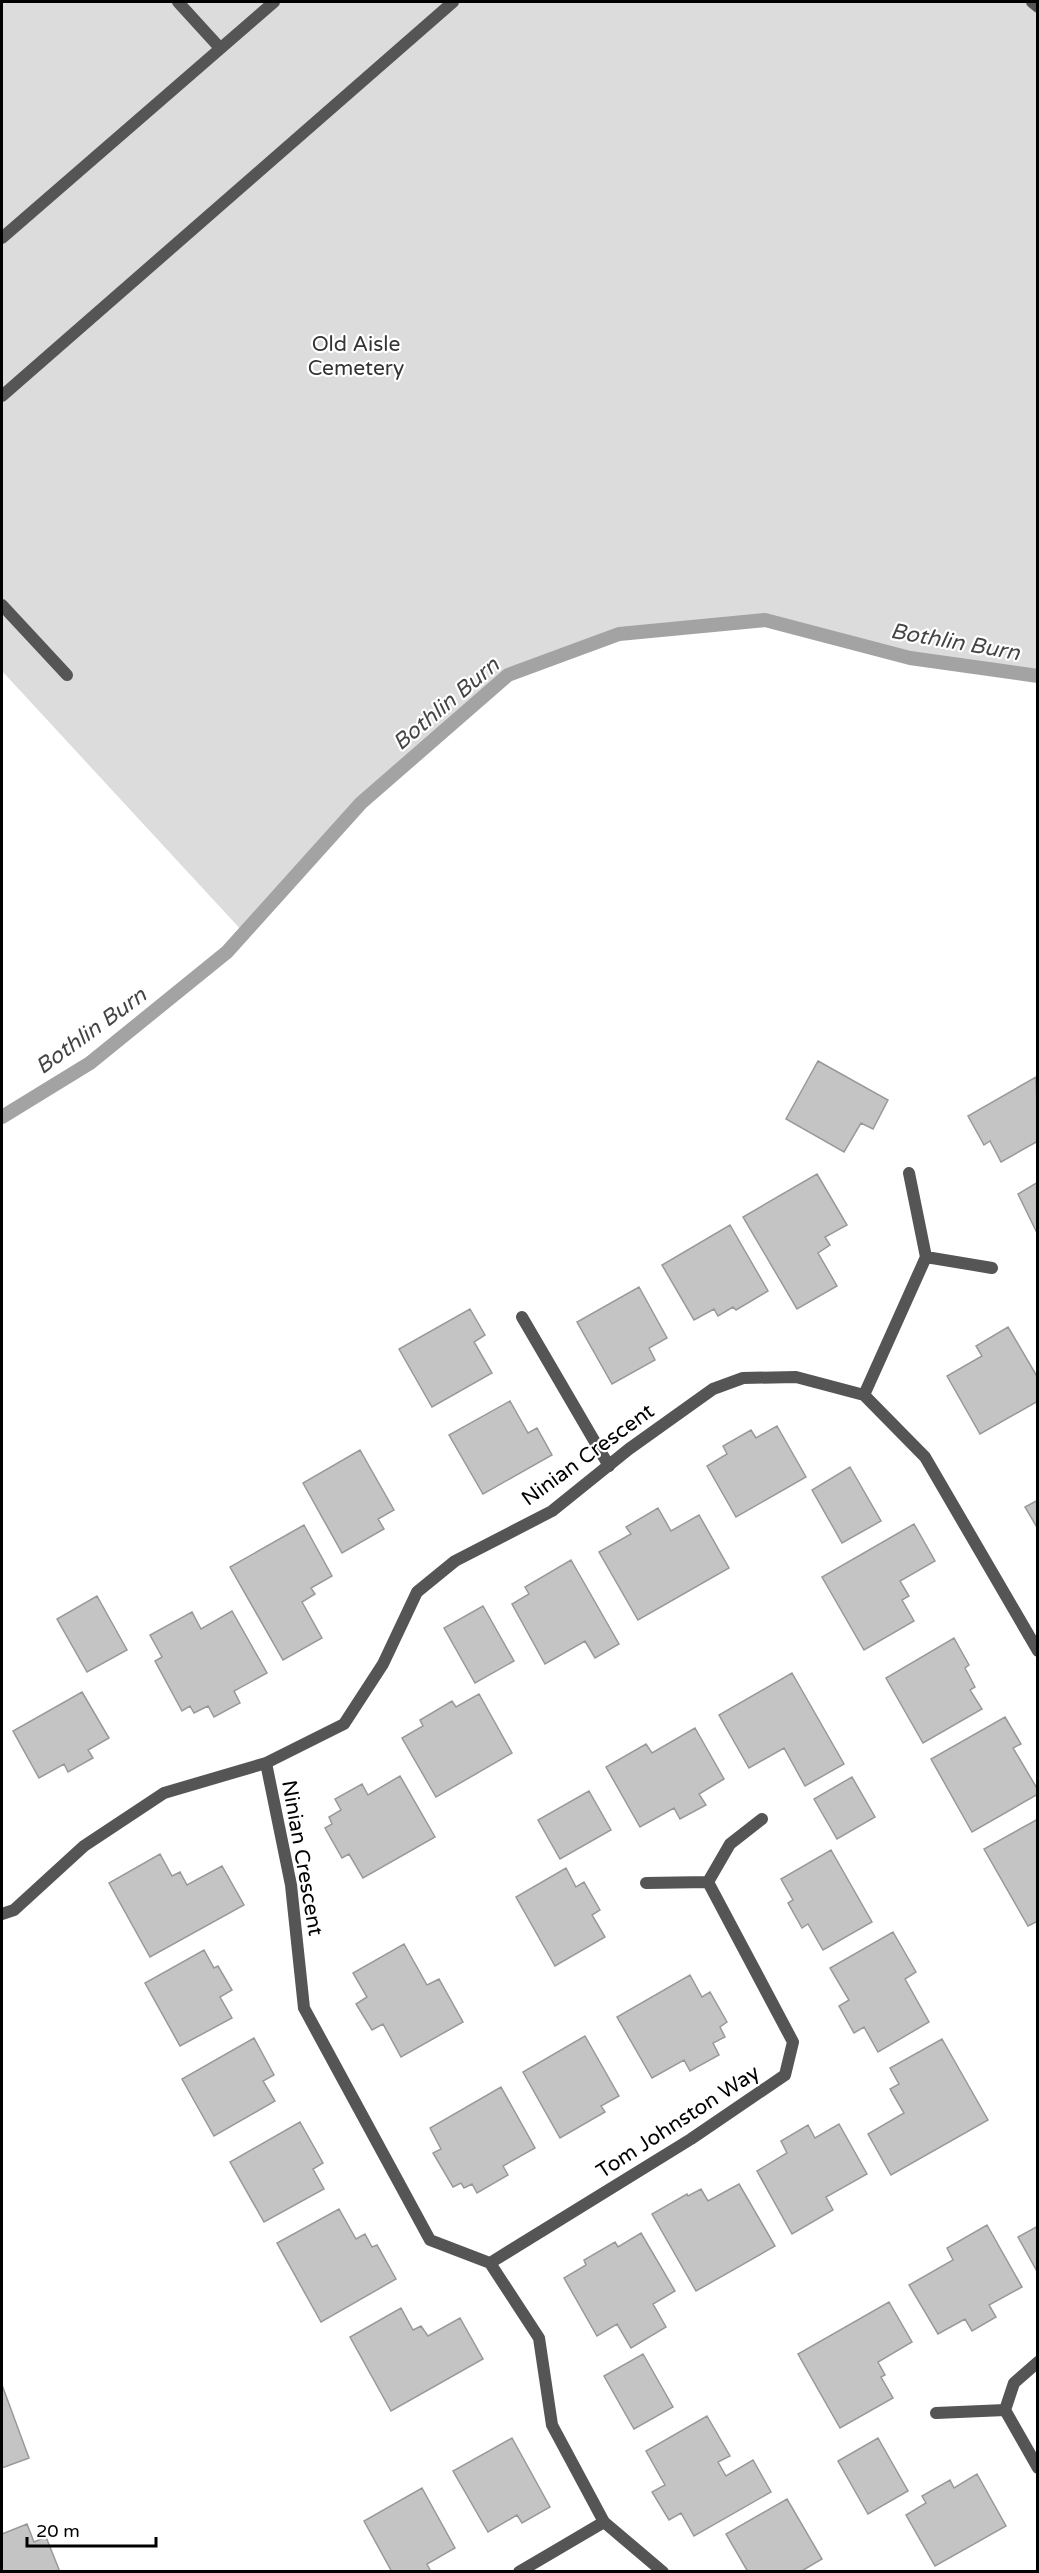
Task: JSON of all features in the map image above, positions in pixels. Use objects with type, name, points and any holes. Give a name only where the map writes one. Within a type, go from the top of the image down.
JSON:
[{"type":"street","points":[[180,2],[220,48]]},
{"type":"street","points":[[2,238],[273,2]]},
{"type":"street","points":[[2,396],[453,2]]},
{"type":"street","points":[[1032,2],[1038,7]]},
{"type":"street","points":[[2,605],[67,675]]},
{"type":"street","points":[[909,1173],[926,1257],[864,1395],[925,1457],[1038,1652]]},
{"type":"street","points":[[926,1257],[992,1268]]},
{"type":"street","points":[[522,1317],[609,1466]]},
{"type":"street","name":"Ninian Crescent","points":[[490,2263],[430,2240],[304,2008],[291,1885],[266,1764],[344,1724],[383,1664],[417,1592],[455,1561],[552,1511],[713,1389],[743,1378],[796,1377],[864,1395]]},
{"type":"street","points":[[2,1914],[14,1910],[84,1846],[164,1793],[266,1764]]},
{"type":"street","points":[[646,1883],[708,1882],[730,1844],[762,1819]]},
{"type":"street","name":"Tom Johnston Way","points":[[490,2263],[691,2139],[785,2075],[793,2042],[708,1882]]},
{"type":"street","points":[[490,2263],[539,2338],[552,2425],[604,2522],[663,2571]]},
{"type":"street","points":[[1038,2362],[1014,2383],[1005,2410],[1038,2468]]},
{"type":"street","points":[[936,2413],[1005,2410]]},
{"type":"street","points":[[519,2571],[604,2522]]},
{"type":"green space","name":"Old Aisle Cemetery","points":[[2,2],[1037,2],[1037,676],[910,658],[765,620],[619,634],[508,675],[361,803],[244,933],[2,671]]},
{"type":"building","points":[[818,1061],[888,1100],[873,1129],[861,1123],[844,1152],[786,1119]]},
{"type":"building","points":[[1036,1077],[1038,1141],[1001,1162],[990,1141],[984,1145],[968,1116]]},
{"type":"building","points":[[817,1174],[847,1225],[825,1237],[830,1245],[818,1253],[837,1286],[797,1309],[743,1217]]},
{"type":"building","points":[[1038,1182],[1038,1235],[1018,1194]]},
{"type":"building","points":[[730,1225],[768,1291],[736,1310],[733,1307],[718,1316],[714,1309],[694,1320],[662,1265]]},
{"type":"building","points":[[639,1287],[667,1338],[649,1348],[655,1360],[612,1384],[577,1322]]},
{"type":"building","points":[[470,1309],[485,1335],[474,1342],[492,1373],[432,1407],[399,1349]]},
{"type":"building","points":[[1008,1327],[1038,1378],[1038,1401],[980,1434],[947,1376],[982,1356],[976,1346]]},
{"type":"building","points":[[510,1401],[528,1433],[537,1428],[552,1455],[483,1494],[449,1435]]},
{"type":"building","points":[[777,1426],[806,1477],[736,1517],[707,1466],[727,1454],[723,1446],[751,1430],[756,1438]]},
{"type":"building","points":[[360,1450],[394,1510],[378,1519],[384,1529],[342,1553],[303,1483]]},
{"type":"building","points":[[850,1467],[881,1521],[842,1543],[812,1490]]},
{"type":"building","points":[[1038,1500],[1038,1529],[1025,1507]]},
{"type":"building","points":[[658,1508],[671,1531],[699,1515],[729,1568],[638,1620],[599,1552],[631,1534],[626,1527]]},
{"type":"building","points":[[914,1524],[935,1561],[900,1581],[909,1596],[902,1600],[914,1621],[864,1650],[822,1577]]},
{"type":"building","points":[[304,1525],[332,1576],[311,1588],[315,1594],[302,1602],[322,1638],[283,1660],[230,1567]]},
{"type":"building","points":[[571,1560],[619,1644],[595,1658],[585,1641],[545,1664],[512,1604],[529,1594],[525,1587]]},
{"type":"building","points":[[97,1596],[127,1650],[87,1672],[57,1619]]},
{"type":"building","points":[[483,1606],[514,1661],[475,1683],[444,1628]]},
{"type":"building","points":[[232,1611],[267,1673],[234,1691],[240,1703],[214,1717],[208,1706],[194,1713],[190,1706],[182,1711],[155,1661],[162,1657],[150,1635],[192,1612],[201,1629]]},
{"type":"building","points":[[954,1638],[969,1665],[965,1668],[975,1687],[970,1690],[982,1709],[923,1743],[886,1678]]},
{"type":"building","points":[[792,1673],[844,1764],[805,1786],[784,1748],[749,1768],[719,1715]]},
{"type":"building","points":[[82,1692],[109,1738],[88,1750],[93,1758],[68,1772],[64,1764],[39,1778],[13,1731]]},
{"type":"building","points":[[479,1694],[512,1753],[436,1797],[402,1738],[423,1726],[420,1720],[452,1701],[456,1707]]},
{"type":"building","points":[[1005,1717],[1021,1744],[1013,1748],[1038,1790],[1038,1794],[972,1832],[931,1759]]},
{"type":"building","points":[[695,1728],[724,1779],[699,1794],[706,1805],[680,1819],[674,1808],[640,1827],[606,1767],[646,1744],[652,1753]]},
{"type":"building","points":[[400,1776],[435,1837],[363,1878],[349,1854],[342,1858],[325,1828],[332,1824],[329,1817],[341,1810],[335,1799],[362,1784],[368,1795]]},
{"type":"building","points":[[852,1777],[875,1817],[837,1839],[814,1799]]},
{"type":"building","points":[[589,1791],[611,1830],[560,1859],[538,1820]]},
{"type":"building","points":[[1038,1819],[1038,1921],[1028,1926],[984,1849]]},
{"type":"building","points":[[831,1850],[872,1922],[823,1950],[808,1924],[802,1928],[788,1903],[793,1900],[781,1879]]},
{"type":"building","points":[[160,1854],[172,1876],[180,1872],[187,1885],[222,1866],[244,1905],[150,1957],[109,1883]]},
{"type":"building","points":[[566,1868],[576,1887],[584,1882],[600,1910],[592,1915],[605,1937],[555,1966],[516,1897]]},
{"type":"building","points":[[893,1932],[916,1972],[905,1979],[929,2022],[878,2052],[864,2027],[854,2033],[839,2006],[849,2000],[830,1968]]},
{"type":"building","points":[[404,1944],[427,1985],[439,1979],[463,2022],[401,2057],[383,2024],[372,2030],[356,2004],[367,1997],[353,1973]]},
{"type":"building","points":[[204,1950],[214,1968],[218,1966],[232,1990],[220,1997],[232,2018],[180,2046],[145,1983]]},
{"type":"building","points":[[690,1975],[702,1997],[710,1992],[727,2022],[720,2027],[725,2037],[713,2043],[719,2055],[690,2071],[684,2060],[652,2078],[617,2017]]},
{"type":"building","points":[[585,2036],[619,2096],[601,2106],[605,2112],[560,2138],[523,2072]]},
{"type":"building","points":[[254,2038],[274,2075],[263,2081],[275,2101],[214,2136],[182,2079]]},
{"type":"building","points":[[942,2039],[988,2120],[891,2175],[868,2134],[904,2113],[890,2089],[899,2084],[890,2068]]},
{"type":"building","points":[[501,2087],[535,2148],[503,2166],[508,2175],[477,2193],[472,2184],[464,2188],[461,2183],[453,2187],[433,2153],[441,2149],[430,2128]]},
{"type":"building","points":[[300,2122],[323,2163],[313,2169],[324,2189],[264,2222],[230,2162]]},
{"type":"building","points":[[839,2124],[867,2174],[826,2197],[833,2210],[792,2234],[757,2171],[787,2153],[781,2141],[808,2125],[815,2138]]},
{"type":"building","points":[[739,2184],[775,2246],[696,2291],[652,2214],[687,2194],[688,2196],[701,2189],[708,2201]]},
{"type":"building","points":[[339,2209],[356,2239],[365,2234],[372,2247],[377,2245],[396,2279],[321,2322],[277,2243]]},
{"type":"building","points":[[987,2225],[1022,2287],[989,2305],[996,2317],[972,2331],[965,2319],[938,2334],[909,2285],[953,2260],[947,2248]]},
{"type":"building","points":[[1038,2226],[1038,2273],[1018,2237]]},
{"type":"building","points":[[641,2233],[675,2291],[653,2304],[666,2327],[631,2348],[617,2324],[597,2336],[564,2278],[586,2265],[584,2260],[615,2242],[618,2247]]},
{"type":"building","points":[[889,2302],[912,2342],[878,2362],[885,2375],[881,2377],[893,2398],[840,2428],[798,2354]]},
{"type":"building","points":[[401,2308],[413,2330],[421,2326],[428,2336],[460,2318],[483,2359],[391,2411],[350,2337]]},
{"type":"building","points":[[643,2354],[673,2407],[634,2429],[604,2376]]},
{"type":"building","points":[[2,2385],[29,2458],[2,2468]]},
{"type":"building","points":[[707,2416],[730,2456],[718,2462],[726,2476],[753,2460],[771,2492],[694,2536],[681,2513],[669,2520],[652,2492],[665,2485],[646,2451]]},
{"type":"building","points":[[512,2438],[550,2507],[522,2523],[517,2515],[488,2532],[453,2471]]},
{"type":"building","points":[[878,2438],[908,2491],[868,2514],[838,2461]]},
{"type":"building","points":[[977,2474],[1006,2526],[935,2566],[906,2515],[926,2503],[922,2496],[950,2480],[954,2488]]},
{"type":"building","points":[[422,2488],[455,2548],[427,2564],[431,2572],[392,2572],[364,2521]]},
{"type":"building","points":[[787,2499],[822,2559],[800,2572],[748,2572],[726,2534]]},
{"type":"building","points":[[27,2524],[34,2542],[46,2537],[60,2572],[2,2572],[2,2534]]},
{"type":"waterway","name":"Bothlin Burn","points":[[2,1117],[90,1063],[227,952],[361,803],[508,675],[619,634],[765,620],[910,658],[1038,676]]}]
